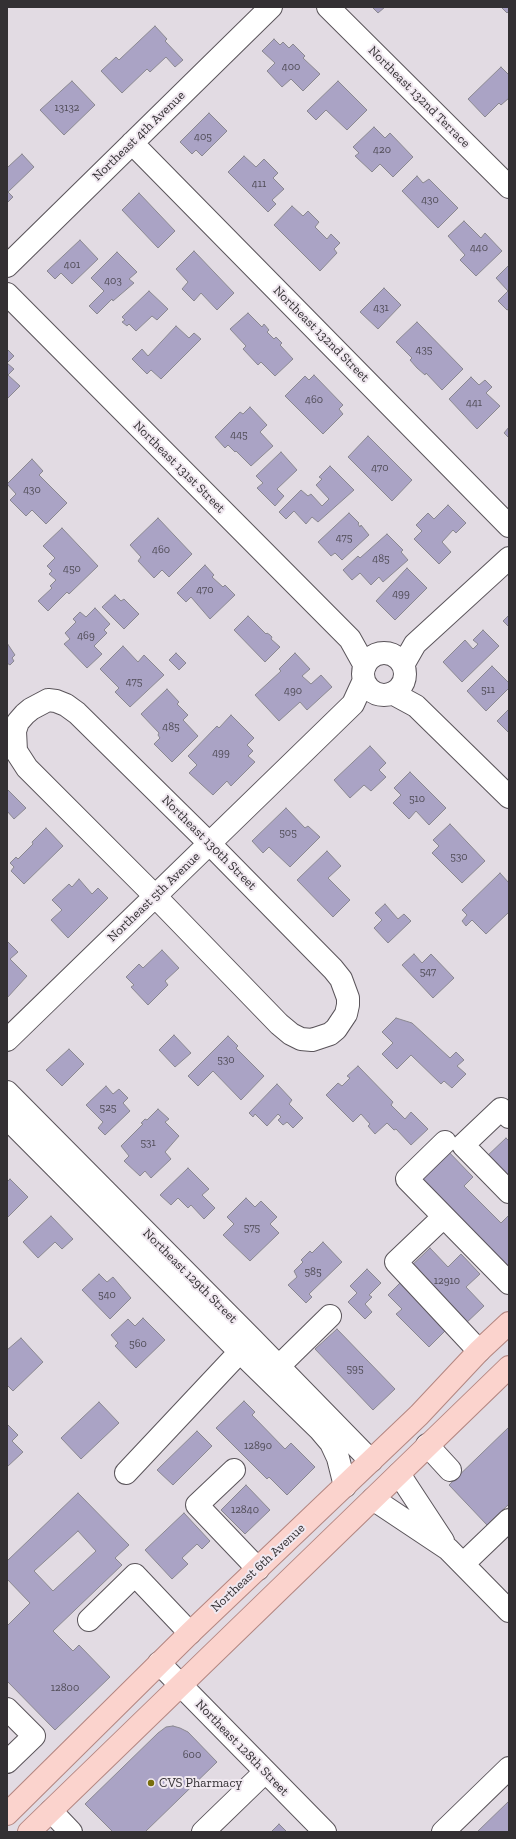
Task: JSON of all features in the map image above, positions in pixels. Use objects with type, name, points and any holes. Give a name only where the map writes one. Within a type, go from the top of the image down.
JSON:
[{"type":"main road","name":"Northeast 6th Avenue","points":[[7,1814],[159,1663],[419,1415],[479,1351],[509,1323]]},
{"type":"main road","points":[[29,1832],[399,1474],[427,1445],[509,1368]]},
{"type":"main road","points":[[373,1498],[384,1468],[419,1415]]},
{"type":"main road","points":[[336,1534],[364,1484],[371,1461]]},
{"type":"street","name":"Northeast 4th Avenue","points":[[7,266],[271,7]]},
{"type":"street","name":"Northeast 132nd Terrace","points":[[328,7],[506,177]]},
{"type":"street","name":"Northeast 132nd Street","points":[[132,143],[509,526]]},
{"type":"street","name":"Northeast 131st Street","points":[[7,294],[416,706],[509,797]]},
{"type":"street","name":"Northeast 5th Avenue","points":[[7,1040],[384,673],[509,558]]},
{"type":"street","name":"Northeast 130th Street","points":[[48,700],[66,705],[209,843],[341,979],[348,998],[348,1005],[346,1014],[336,1029],[330,1034],[312,1040],[301,1039],[291,1034],[279,1024],[155,896],[20,760],[16,751],[15,731],[18,722],[31,709],[48,700]]},
{"type":"street","name":"Northeast 129th Street","points":[[7,1092],[246,1345],[320,1430],[331,1443],[338,1458],[345,1486]]},
{"type":"street","points":[[509,1117],[501,1109],[463,1146],[509,1192]]},
{"type":"street","name":"Northeast 129th Street","points":[[7,1118],[246,1345],[279,1366],[371,1461]]},
{"type":"street","points":[[445,1142],[407,1179],[509,1283]]},
{"type":"street","points":[[436,1224],[396,1262],[479,1351]]},
{"type":"street","points":[[279,1366],[330,1316]]},
{"type":"street","points":[[126,1473],[246,1345]]},
{"type":"street","points":[[427,1445],[450,1470]]},
{"type":"street","points":[[234,1470],[197,1505],[258,1569]]},
{"type":"street","points":[[399,1474],[448,1549]]},
{"type":"street","points":[[373,1498],[448,1549],[509,1611]]},
{"type":"street","points":[[463,1564],[509,1520]]},
{"type":"street","points":[[90,1620],[135,1575],[190,1633]]},
{"type":"street","name":"Northeast 128th Street","points":[[159,1663],[266,1772],[320,1830]]},
{"type":"street","points":[[7,1709],[34,1736],[7,1762]]},
{"type":"street","points":[[443,1832],[509,1768]]},
{"type":"street","points":[[202,1832],[266,1772]]},
{"type":"street","points":[[51,1811],[71,1832]]},
{"type":"building","points":[[372,7],[385,7],[378,13]]},
{"type":"building","points":[[501,7],[509,7],[509,11],[507,13]]},
{"type":"building","points":[[155,26],[167,39],[165,41],[183,60],[175,67],[166,57],[150,72],[147,69],[122,93],[101,71],[116,57],[119,60]]},
{"type":"building","points":[[274,39],[280,45],[283,42],[289,48],[293,44],[305,56],[303,58],[320,74],[303,91],[291,79],[282,87],[267,71],[275,63],[262,51]]},
{"type":"building","points":[[501,67],[509,75],[509,98],[501,105],[499,103],[485,117],[468,99]]},
{"type":"building","points":[[72,81],[95,105],[64,135],[40,110]]},
{"type":"building","points":[[338,81],[367,110],[347,130],[326,110],[316,120],[307,111]]},
{"type":"building","points":[[209,113],[227,131],[202,156],[196,150],[192,154],[180,142]]},
{"type":"building","points":[[374,127],[385,138],[390,133],[413,157],[393,177],[380,164],[372,172],[355,156],[359,153],[353,147]]},
{"type":"building","points":[[22,154],[34,167],[8,192],[13,197],[7,203],[7,166],[8,167]]},
{"type":"building","points":[[244,156],[256,167],[264,159],[278,173],[273,178],[284,189],[272,200],[276,204],[268,212],[228,172]]},
{"type":"building","points":[[417,176],[423,183],[429,179],[458,208],[438,228],[402,191]]},
{"type":"building","points":[[139,193],[175,231],[158,248],[122,210]]},
{"type":"building","points":[[292,206],[303,216],[308,211],[319,222],[315,227],[327,239],[331,234],[340,243],[334,249],[337,253],[320,271],[274,225]]},
{"type":"building","points":[[464,221],[481,238],[485,233],[502,251],[476,276],[460,260],[465,255],[448,236]]},
{"type":"building","points":[[80,240],[98,259],[72,284],[61,273],[55,279],[47,271]]},
{"type":"building","points":[[194,251],[234,293],[217,310],[201,293],[194,301],[182,289],[188,282],[176,269]]},
{"type":"building","points":[[117,252],[137,272],[129,279],[134,283],[113,301],[112,299],[97,314],[89,306],[104,291],[91,278]]},
{"type":"building","points":[[509,265],[509,309],[507,310],[498,301],[508,291],[496,278]]},
{"type":"building","points":[[384,288],[401,305],[378,329],[360,312]]},
{"type":"building","points":[[149,291],[168,309],[157,320],[152,316],[136,331],[129,324],[127,326],[122,322],[125,320],[122,317]]},
{"type":"building","points":[[248,313],[262,327],[264,324],[269,330],[267,332],[274,339],[276,337],[282,343],[280,345],[293,359],[275,376],[261,362],[258,365],[243,349],[246,346],[230,329]]},
{"type":"building","points":[[417,322],[463,369],[442,390],[426,373],[425,375],[417,368],[410,360],[412,358],[396,342]]},
{"type":"building","points":[[176,326],[189,338],[194,333],[201,339],[161,379],[151,370],[147,374],[132,359],[142,349],[148,356]]},
{"type":"building","points":[[7,349],[14,356],[7,363]]},
{"type":"building","points":[[7,363],[14,369],[8,375],[20,386],[7,399]]},
{"type":"building","points":[[314,375],[343,405],[339,409],[343,414],[323,434],[285,396],[305,376],[309,380]]},
{"type":"building","points":[[471,377],[479,385],[485,380],[492,387],[486,393],[500,406],[477,429],[449,399]]},
{"type":"building","points":[[250,407],[267,425],[260,432],[273,446],[251,466],[228,445],[225,448],[215,437],[240,412],[243,414]]},
{"type":"building","points":[[509,427],[509,438],[504,433]]},
{"type":"building","points":[[368,436],[412,480],[392,501],[348,457]]},
{"type":"building","points":[[281,452],[297,470],[277,489],[284,496],[275,506],[257,488],[263,483],[256,476]]},
{"type":"building","points":[[32,459],[43,471],[39,475],[67,503],[46,524],[32,510],[26,516],[10,500],[16,494],[7,484]]},
{"type":"building","points":[[330,466],[354,490],[318,522],[312,517],[306,524],[294,511],[286,519],[279,512],[301,490],[308,496],[311,494],[322,506],[329,499],[316,485],[322,479],[319,477]]},
{"type":"building","points":[[448,505],[466,523],[456,533],[453,530],[442,542],[451,552],[439,564],[414,539],[422,531],[416,525],[428,513],[434,519]]},
{"type":"building","points":[[349,513],[359,523],[358,524],[360,527],[361,525],[369,535],[342,560],[335,553],[331,556],[318,542]]},
{"type":"building","points":[[158,518],[192,554],[169,577],[162,570],[154,578],[138,561],[141,557],[130,545]]},
{"type":"building","points":[[62,528],[98,566],[69,594],[67,592],[48,611],[38,601],[52,588],[50,586],[56,580],[49,574],[52,571],[47,566],[55,558],[43,546]]},
{"type":"building","points":[[387,534],[403,550],[401,552],[408,560],[383,582],[379,577],[371,585],[360,573],[352,580],[343,570],[358,556],[360,558]]},
{"type":"building","points":[[205,565],[214,575],[212,577],[223,587],[225,585],[235,595],[210,619],[191,597],[186,602],[177,593]]},
{"type":"building","points":[[407,568],[427,588],[395,620],[376,601]]},
{"type":"building","points":[[115,595],[121,601],[124,599],[139,614],[124,629],[102,607]]},
{"type":"building","points":[[95,608],[110,624],[104,630],[107,633],[94,646],[102,654],[87,668],[64,644],[70,639],[65,633],[76,622],[73,619],[80,612],[86,617]]},
{"type":"building","points":[[509,615],[509,627],[503,621]]},
{"type":"building","points":[[248,616],[266,634],[267,633],[270,635],[272,637],[271,639],[280,647],[265,662],[234,630]]},
{"type":"building","points":[[483,630],[499,646],[462,682],[443,662],[465,640],[473,649],[478,644],[473,640]]},
{"type":"building","points":[[7,643],[15,655],[12,658],[14,661],[10,665],[7,663]]},
{"type":"building","points":[[123,646],[138,662],[144,655],[164,675],[130,707],[115,692],[119,688],[100,669]]},
{"type":"building","points":[[176,653],[186,663],[179,670],[169,660]]},
{"type":"building","points":[[295,653],[310,669],[302,676],[311,684],[321,675],[332,687],[307,710],[300,702],[279,721],[255,695],[281,671],[279,669]]},
{"type":"building","points":[[492,666],[509,683],[509,688],[486,711],[467,691]]},
{"type":"building","points":[[167,689],[179,702],[177,704],[188,715],[183,720],[198,736],[172,762],[154,744],[160,738],[158,735],[159,733],[141,714]]},
{"type":"building","points":[[509,709],[509,733],[497,721]]},
{"type":"building","points":[[231,715],[254,738],[247,745],[253,751],[248,756],[255,762],[231,786],[227,781],[213,795],[189,773],[197,765],[188,756],[217,726],[219,728]]},
{"type":"building","points":[[370,746],[386,763],[379,770],[386,777],[371,791],[364,785],[350,798],[334,780]]},
{"type":"building","points":[[410,772],[446,808],[429,825],[416,811],[409,819],[393,803],[401,795],[394,788]]},
{"type":"building","points":[[7,789],[26,808],[14,819],[7,811]]},
{"type":"building","points":[[286,808],[305,828],[308,826],[320,837],[290,867],[269,847],[263,853],[252,841]]},
{"type":"building","points":[[450,824],[485,861],[462,883],[432,853],[439,846],[433,840]]},
{"type":"building","points":[[46,828],[63,846],[24,884],[11,871],[14,867],[10,863],[16,857],[18,859]]},
{"type":"building","points":[[327,851],[341,866],[328,878],[350,900],[333,917],[297,880]]},
{"type":"building","points":[[500,873],[509,883],[509,912],[486,934],[472,920],[466,926],[462,921],[467,915],[462,910]]},
{"type":"building","points":[[79,879],[92,894],[98,888],[108,898],[68,938],[51,920],[62,910],[52,900],[69,884],[72,887]]},
{"type":"building","points":[[385,904],[398,919],[404,914],[411,921],[388,943],[374,928],[382,920],[375,913]]},
{"type":"building","points":[[7,941],[18,952],[10,959],[27,976],[7,998]]},
{"type":"building","points":[[162,950],[179,968],[165,981],[168,985],[148,1005],[131,987],[134,985],[126,977],[139,964],[143,968]]},
{"type":"building","points":[[414,954],[422,963],[431,954],[454,978],[433,998],[402,965]]},
{"type":"building","points":[[396,1018],[412,1023],[450,1058],[456,1052],[464,1060],[457,1066],[466,1074],[452,1088],[444,1081],[441,1084],[411,1055],[397,1069],[382,1054],[393,1043],[382,1032]]},
{"type":"building","points":[[174,1035],[191,1053],[175,1067],[159,1050]]},
{"type":"building","points":[[228,1036],[238,1046],[236,1048],[264,1076],[241,1100],[213,1071],[198,1086],[188,1076]]},
{"type":"building","points":[[69,1049],[84,1064],[62,1086],[46,1070]]},
{"type":"building","points":[[358,1066],[393,1102],[391,1105],[405,1119],[411,1112],[428,1129],[411,1145],[396,1129],[394,1130],[387,1123],[375,1134],[368,1126],[370,1124],[361,1114],[353,1122],[326,1095],[338,1083],[342,1086],[350,1078],[347,1076]]},
{"type":"building","points":[[277,1084],[292,1100],[289,1104],[303,1118],[293,1128],[287,1122],[283,1125],[278,1120],[281,1117],[278,1114],[267,1126],[255,1114],[253,1117],[249,1113]]},
{"type":"building","points":[[106,1086],[113,1094],[119,1089],[128,1098],[123,1103],[130,1111],[105,1135],[98,1128],[103,1122],[86,1105]]},
{"type":"building","points":[[158,1109],[169,1119],[165,1122],[179,1136],[165,1152],[171,1159],[151,1178],[145,1171],[140,1176],[124,1161],[129,1156],[121,1146],[143,1124],[141,1123],[145,1119],[147,1120]]},
{"type":"building","points":[[506,1138],[509,1141],[509,1184],[484,1159]]},
{"type":"building","points":[[444,1147],[473,1177],[464,1186],[501,1223],[509,1215],[509,1275],[412,1177]]},
{"type":"building","points":[[188,1168],[209,1189],[202,1195],[215,1208],[204,1219],[191,1205],[188,1208],[178,1198],[171,1205],[160,1195]]},
{"type":"building","points":[[10,1179],[28,1197],[7,1218],[7,1182]]},
{"type":"building","points":[[246,1198],[255,1207],[261,1201],[277,1217],[270,1224],[279,1233],[250,1261],[223,1235],[234,1224],[227,1217]]},
{"type":"building","points":[[51,1216],[73,1239],[62,1249],[55,1242],[38,1258],[23,1242]]},
{"type":"building","points":[[323,1242],[342,1262],[309,1294],[312,1297],[306,1303],[288,1285],[297,1277],[294,1271],[303,1262],[301,1260],[310,1251],[312,1253]]},
{"type":"building","points":[[430,1248],[448,1267],[461,1254],[480,1274],[466,1287],[484,1306],[463,1326],[408,1269]]},
{"type":"building","points":[[367,1269],[381,1283],[369,1295],[372,1297],[365,1304],[372,1312],[365,1319],[348,1302],[357,1293],[350,1286]]},
{"type":"building","points":[[99,1274],[107,1282],[113,1277],[131,1298],[110,1319],[82,1290]]},
{"type":"building","points":[[400,1283],[446,1330],[429,1347],[396,1314],[402,1309],[388,1295]]},
{"type":"building","points":[[143,1318],[165,1340],[136,1368],[115,1346],[118,1343],[111,1335],[128,1319],[135,1326]]},
{"type":"building","points":[[337,1329],[395,1389],[373,1410],[315,1349]]},
{"type":"building","points":[[21,1338],[43,1362],[13,1391],[7,1385],[7,1350]]},
{"type":"building","points":[[244,1401],[255,1412],[252,1415],[285,1449],[291,1443],[315,1467],[287,1495],[269,1477],[267,1479],[216,1428]]},
{"type":"building","points":[[99,1402],[119,1423],[81,1459],[61,1438]]},
{"type":"building","points":[[7,1424],[18,1435],[12,1441],[23,1452],[7,1467]]},
{"type":"building","points":[[509,1427],[509,1504],[487,1525],[449,1485]]},
{"type":"building","points":[[197,1431],[212,1446],[173,1485],[157,1470]]},
{"type":"building","points":[[246,1485],[270,1510],[245,1534],[221,1510]]},
{"type":"building","points":[[78,1493],[129,1545],[115,1558],[122,1565],[53,1631],[73,1651],[79,1645],[110,1677],[55,1730],[7,1681],[7,1626],[30,1603],[7,1579],[7,1561]],"holes":[[[78,1531],[96,1551],[53,1591],[34,1571]]]},
{"type":"building","points":[[184,1513],[210,1541],[202,1549],[197,1544],[182,1558],[188,1564],[172,1579],[145,1550]]},
{"type":"building","name":"CVS Pharmacy","points":[[173,1726],[188,1732],[217,1762],[145,1832],[113,1832],[85,1804],[158,1733],[166,1727]]},
{"type":"building","points":[[509,1801],[509,1832],[477,1832]]},
{"type":"building","points":[[279,1824],[287,1832],[271,1832]]},
{"type":"place","name":"CVS Pharmacy","points":[[151,1783]]}]
